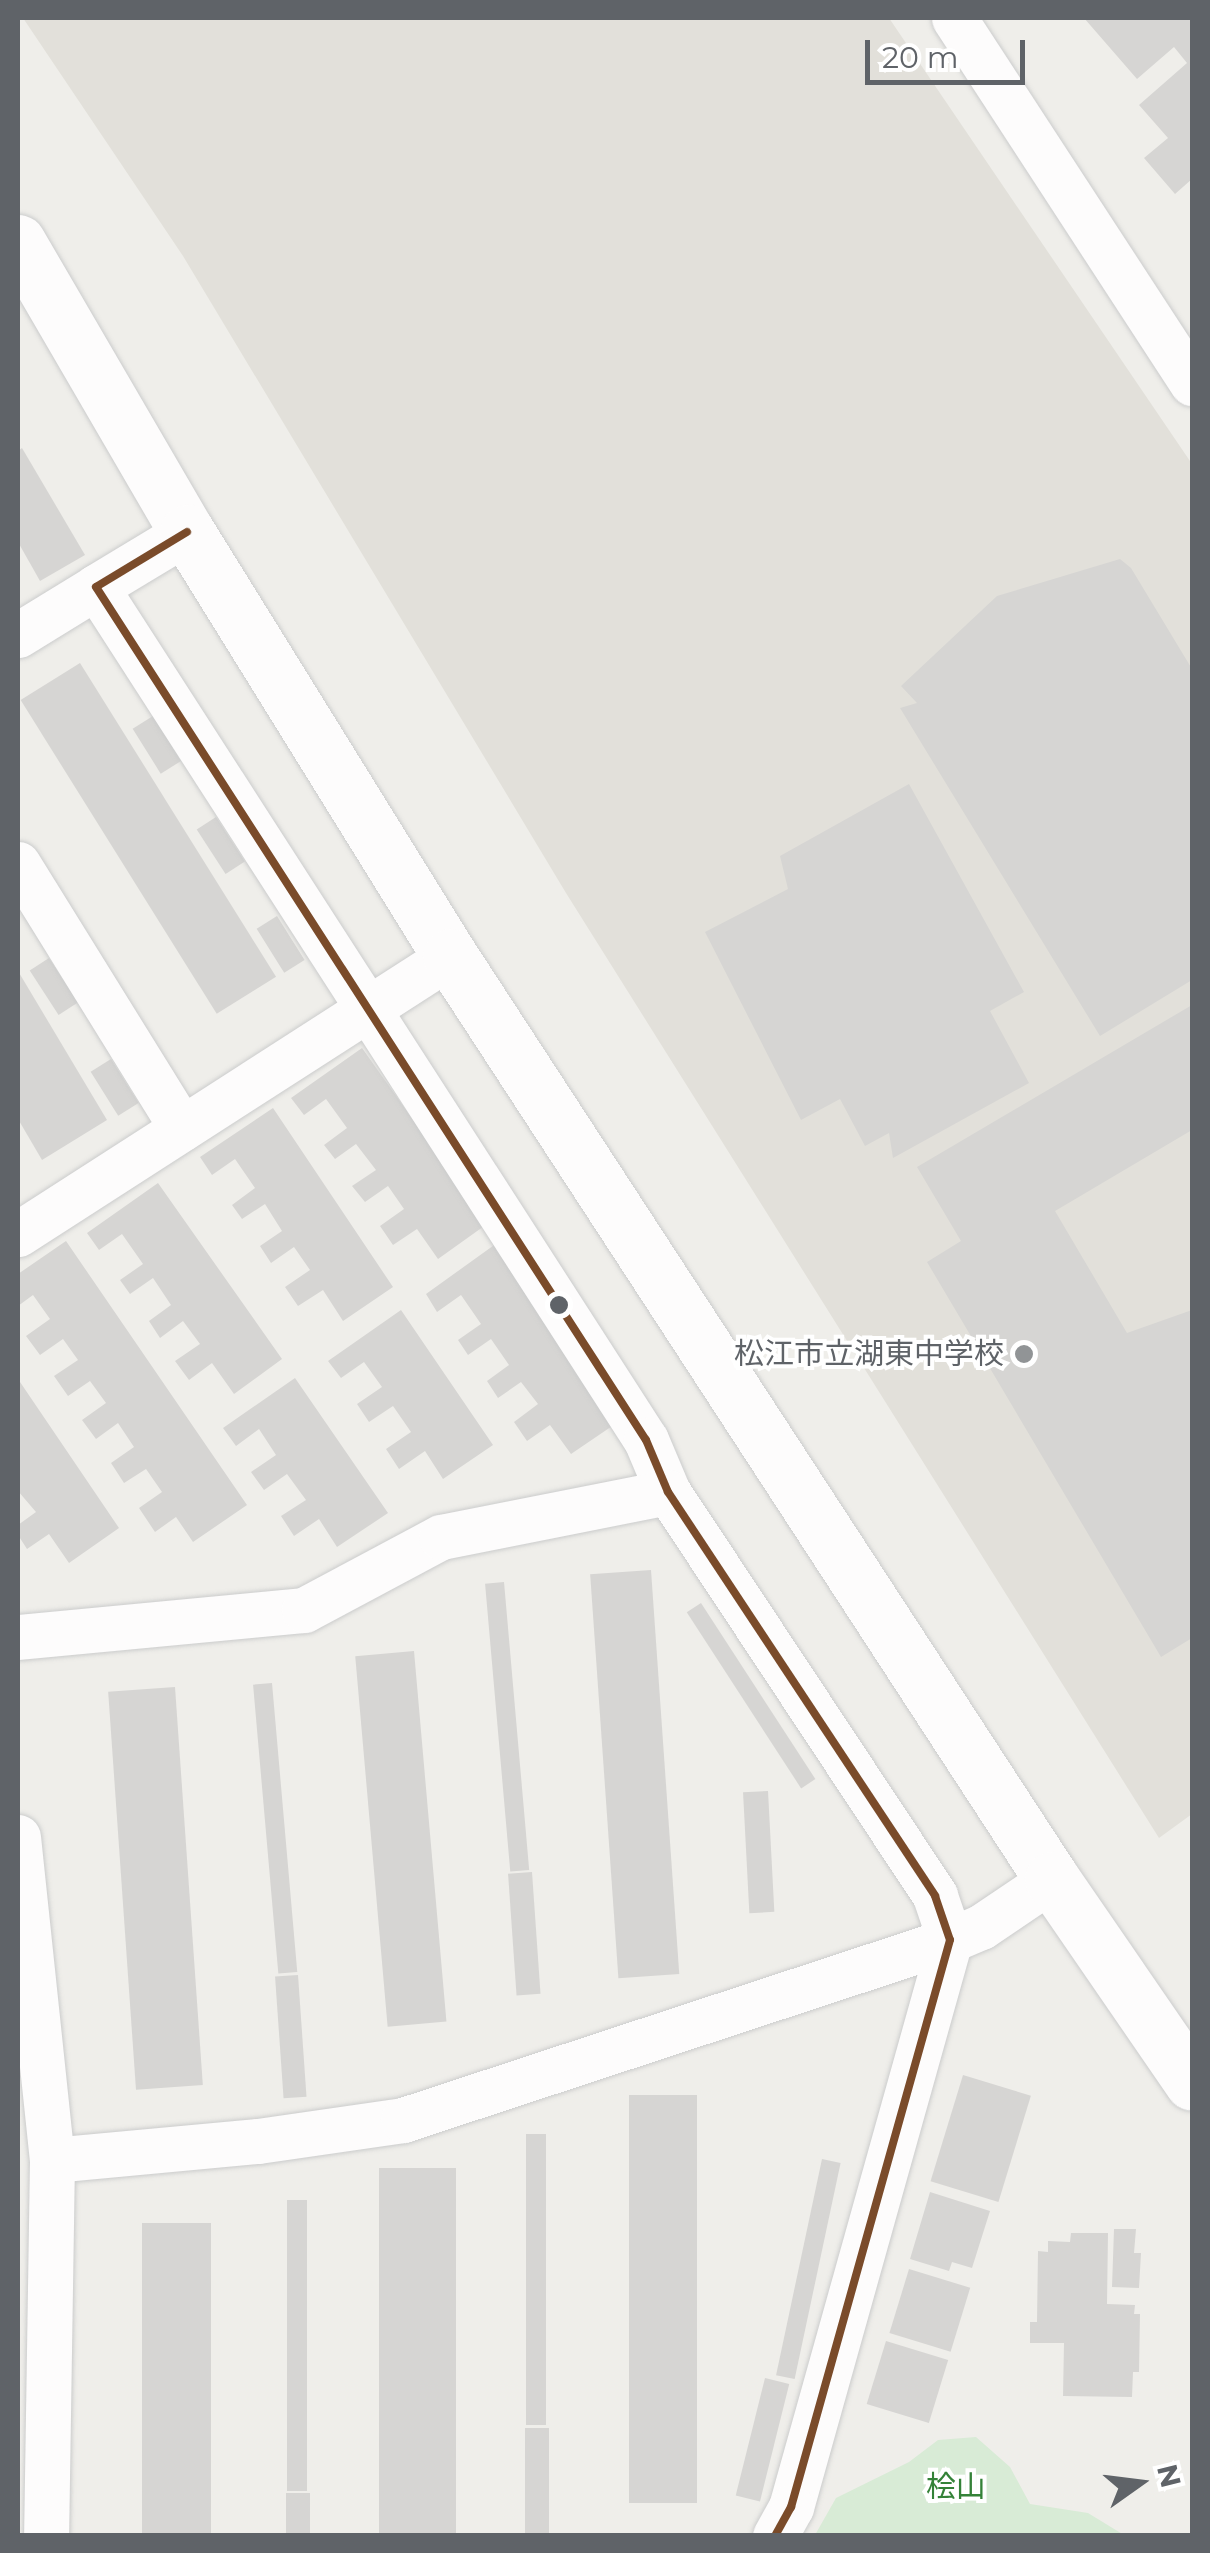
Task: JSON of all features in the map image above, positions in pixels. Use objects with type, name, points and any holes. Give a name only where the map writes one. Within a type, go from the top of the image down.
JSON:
[{"type":"street","points":[[954,18],[1192,383]]},
{"type":"street","points":[[18,242],[188,532],[450,956],[1052,1878],[1183,2048]]},
{"type":"street","points":[[18,635],[188,532]]},
{"type":"street","points":[[96,587],[365,1010],[646,1440],[668,1492],[935,1896],[950,1940],[791,2507],[775,2536]]},
{"type":"street","points":[[18,864],[182,1128]]},
{"type":"street","points":[[18,1234],[450,956]]},
{"type":"street","points":[[18,1637],[304,1610],[441,1537],[668,1492]]},
{"type":"street","points":[[18,1837],[52,2160],[46,2536]]},
{"type":"street","points":[[52,2160],[258,2140],[403,2120],[950,1940],[981,1927],[1052,1878]]},
{"type":"shaded area","name":"松江市立湖東中学校","points":[[23,18],[889,18],[1192,464],[1192,1814],[1159,1838],[566,893],[183,256]]},
{"type":"green space","name":"桧山","points":[[976,2437],[1010,2467],[1030,2504],[1088,2513],[1124,2535],[815,2535],[836,2498],[909,2462],[938,2440]]},
{"type":"building","points":[[1084,18],[1192,18],[1192,179],[1175,194],[1144,158],[1168,138],[1139,105],[1187,63],[1174,47],[1137,79]]},
{"type":"building","points":[[22,448],[85,555],[40,581],[18,542],[18,451]]},
{"type":"building","points":[[1120,559],[1131,568],[1192,669],[1192,980],[1100,1036],[900,708],[917,703],[901,686],[997,596]]},
{"type":"building","points":[[80,663],[276,977],[217,1014],[21,700]]},
{"type":"building","points":[[153,716],[181,761],[161,774],[133,729]]},
{"type":"building","points":[[909,784],[1024,992],[990,1011],[1029,1083],[893,1158],[889,1133],[865,1146],[840,1099],[801,1120],[705,932],[788,889],[780,856]]},
{"type":"building","points":[[216,817],[245,861],[226,874],[197,830]]},
{"type":"building","points":[[277,916],[305,960],[284,973],[257,929]]},
{"type":"building","points":[[49,958],[78,1002],[59,1015],[30,971]]},
{"type":"building","points":[[18,971],[107,1120],[42,1160],[18,1119]]},
{"type":"building","points":[[1192,1005],[1192,1130],[1055,1211],[1127,1333],[1192,1310],[1192,1638],[1161,1657],[927,1262],[961,1241],[917,1167]]},
{"type":"building","points":[[362,1048],[487,1224],[438,1259],[417,1229],[393,1245],[380,1226],[404,1209],[388,1186],[365,1202],[352,1186],[376,1170],[356,1144],[335,1159],[324,1145],[347,1128],[326,1099],[304,1115],[291,1098]]},
{"type":"building","points":[[111,1059],[139,1103],[118,1116],[91,1072]]},
{"type":"building","points":[[273,1108],[393,1287],[343,1321],[323,1290],[298,1306],[285,1287],[310,1270],[294,1247],[271,1263],[260,1246],[282,1231],[265,1204],[242,1219],[232,1205],[255,1188],[235,1159],[212,1175],[200,1157]]},
{"type":"building","points":[[158,1183],[282,1359],[234,1394],[212,1363],[189,1380],[175,1361],[200,1344],[183,1321],[160,1338],[149,1321],[171,1305],[153,1278],[130,1294],[120,1280],[143,1264],[122,1234],[99,1250],[87,1233]]},
{"type":"building","points":[[66,1241],[247,1505],[193,1542],[176,1517],[155,1532],[139,1508],[162,1492],[146,1469],[124,1483],[111,1463],[134,1447],[118,1423],[96,1439],[82,1420],[106,1403],[90,1381],[68,1396],[54,1376],[78,1360],[63,1339],[40,1355],[26,1336],[50,1319],[33,1295],[18,1306],[18,1274]]},
{"type":"building","points":[[497,1243],[621,1420],[571,1454],[550,1425],[527,1441],[514,1422],[538,1404],[521,1382],[498,1398],[487,1381],[509,1365],[491,1339],[468,1355],[458,1340],[481,1324],[461,1295],[437,1312],[426,1294]]},
{"type":"building","points":[[401,1310],[493,1445],[443,1479],[425,1451],[399,1469],[386,1449],[411,1432],[393,1406],[369,1422],[357,1404],[382,1387],[364,1362],[341,1378],[328,1361]]},
{"type":"building","points":[[295,1378],[388,1513],[337,1547],[319,1519],[294,1536],[281,1516],[306,1500],[287,1474],[264,1490],[251,1472],[276,1455],[259,1429],[236,1446],[223,1428]]},
{"type":"building","points":[[18,1379],[119,1528],[69,1563],[49,1534],[27,1549],[18,1535],[18,1525],[36,1512],[18,1491]]},
{"type":"building","points":[[651,1570],[679,1974],[618,1978],[590,1574]]},
{"type":"building","points":[[504,1582],[529,1870],[510,1872],[485,1584]]},
{"type":"building","points":[[701,1603],[815,1779],[801,1788],[687,1612]]},
{"type":"building","points":[[414,1651],[446,2022],[388,2027],[355,1656]]},
{"type":"building","points":[[272,1683],[297,1972],[278,1974],[253,1685]]},
{"type":"building","points":[[175,1687],[203,2085],[136,2090],[108,1692]]},
{"type":"building","points":[[768,1791],[774,1912],[749,1913],[743,1792]]},
{"type":"building","points":[[532,1872],[541,1994],[517,1995],[508,1874]]},
{"type":"building","points":[[298,1975],[307,2097],[284,2098],[275,1977]]},
{"type":"building","points":[[963,2075],[1031,2096],[998,2202],[931,2181]]},
{"type":"building","points":[[629,2095],[697,2095],[697,2503],[629,2503]]},
{"type":"building","points":[[526,2134],[546,2134],[546,2425],[526,2425]]},
{"type":"building","points":[[822,2159],[841,2163],[795,2379],[776,2375]]},
{"type":"building","points":[[379,2168],[456,2168],[456,2536],[379,2536]]},
{"type":"building","points":[[930,2192],[990,2211],[972,2268],[952,2262],[949,2271],[910,2259]]},
{"type":"building","points":[[287,2200],[307,2200],[307,2491],[287,2491]]},
{"type":"building","points":[[142,2223],[211,2223],[211,2536],[142,2536]]},
{"type":"building","points":[[1114,2229],[1136,2229],[1134,2253],[1141,2253],[1139,2288],[1112,2287]]},
{"type":"building","points":[[1071,2233],[1108,2233],[1107,2304],[1135,2305],[1134,2314],[1140,2314],[1139,2372],[1133,2372],[1132,2397],[1063,2396],[1064,2343],[1030,2343],[1030,2322],[1037,2322],[1038,2251],[1048,2252],[1048,2241],[1070,2242]]},
{"type":"building","points":[[909,2269],[970,2288],[951,2352],[889,2333]]},
{"type":"building","points":[[886,2341],[948,2360],[929,2423],[867,2404]]},
{"type":"building","points":[[765,2378],[789,2384],[760,2501],[736,2495]]},
{"type":"building","points":[[525,2428],[549,2428],[549,2536],[525,2536]]},
{"type":"building","points":[[286,2493],[310,2493],[310,2536],[286,2536]]},
{"type":"transit line","points":[[187,532],[96,587],[646,1440],[668,1492],[935,1896],[950,1940],[791,2507],[775,2536]]},
{"type":"place","name":"松江市立湖東中学校","points":[[1024,1354]]}]
